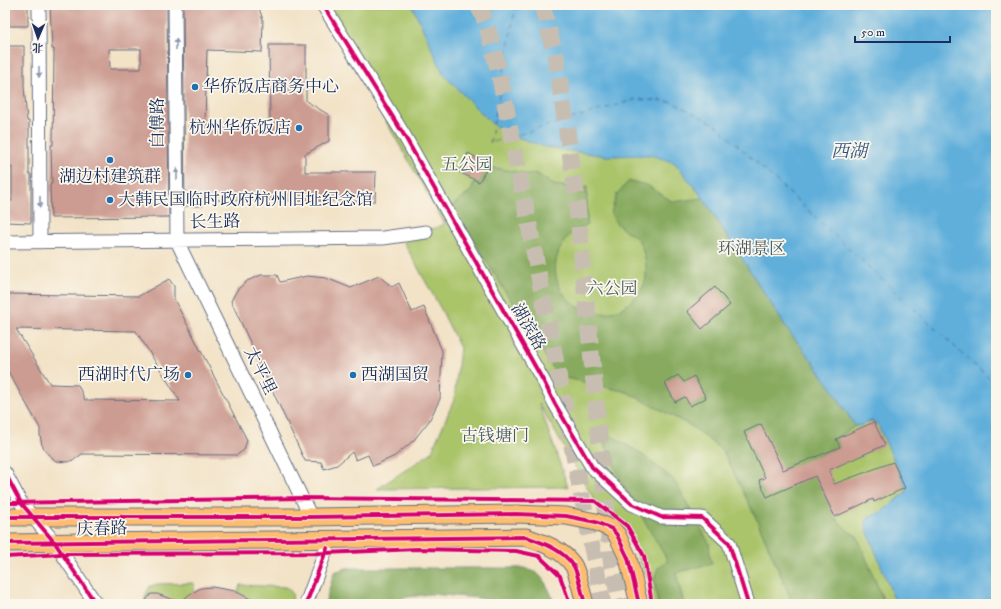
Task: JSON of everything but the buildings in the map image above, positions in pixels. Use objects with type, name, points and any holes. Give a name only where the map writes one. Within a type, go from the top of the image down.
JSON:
[{"type":"main road","name":"庆春路","points":[[5,518],[311,517],[516,514],[566,516],[596,522],[612,529],[617,535],[628,558],[639,604]]},
{"type":"main road","name":"庆春路","points":[[5,543],[526,537],[545,543],[559,551],[574,566],[585,604]]},
{"type":"street","points":[[39,5],[40,242]]},
{"type":"street","name":"白傅路","points":[[176,5],[177,241]]},
{"type":"street","name":"湖滨路","points":[[323,5],[404,135],[592,467],[632,504],[661,517],[702,518],[729,543],[748,604]]},
{"type":"street","name":"长生路","points":[[5,242],[383,238],[426,232]]},
{"type":"street","name":"太平里","points":[[177,241],[311,517]]},
{"type":"street","points":[[5,473],[22,503],[55,543],[96,604]]},
{"type":"street","points":[[306,604],[330,539]]},
{"type":"green space","name":"环湖景区","points":[[319,5],[996,5],[996,604],[652,604],[649,581],[622,522],[595,501],[539,404],[568,487],[377,489],[431,453],[454,400],[460,348],[442,311],[403,241],[445,224]]},
{"type":"green space","points":[[488,167],[520,172],[528,175],[536,173],[554,185],[579,188],[587,187],[587,225],[573,232],[565,241],[559,251],[555,268],[558,284],[566,296],[577,306],[591,312],[606,313],[621,308],[639,293],[645,282],[646,266],[641,245],[634,236],[618,225],[611,213],[617,194],[629,181],[647,185],[673,202],[703,198],[788,330],[831,387],[855,426],[836,439],[840,447],[817,456],[824,471],[835,517],[848,531],[857,536],[885,604],[793,604],[756,518],[723,451],[691,426],[627,392],[558,376],[452,206],[471,191],[478,171]]},
{"type":"green space","points":[[599,431],[606,433],[639,452],[674,480],[709,543],[712,563],[676,573],[684,604],[658,604],[654,580],[658,568],[668,561],[621,481]]},
{"type":"green space","points":[[347,568],[524,568],[536,572],[543,579],[552,596],[554,604],[510,604],[479,598],[430,594],[357,604],[325,604],[334,572]]},
{"type":"green space","points":[[194,583],[194,599],[236,599],[240,585],[285,587],[290,590],[292,594],[292,604],[145,604],[145,597],[150,586],[158,584]]},
{"type":"water","name":"西湖","points":[[412,5],[996,5],[996,604],[896,604],[866,527],[866,522],[868,518],[883,511],[906,492],[907,489],[877,423],[872,421],[855,426],[831,387],[788,330],[703,198],[675,163],[651,155],[606,156],[545,147],[506,133],[490,122],[444,75]]},
{"type":"ferry route","points":[[516,5],[490,143],[637,99],[672,102],[715,124],[996,385]]},
{"type":"tunnel","points":[[478,5],[486,22],[499,72],[603,604]]},
{"type":"tunnel","points":[[542,5],[556,58],[575,185],[611,560],[620,604]]},
{"type":"cycle path","points":[[323,5],[404,135],[592,467],[632,504],[661,517],[702,518],[729,543],[748,604]]},
{"type":"cycle path","points":[[5,473],[21,503],[55,543],[96,604]]},
{"type":"cycle path","points":[[5,503],[302,498],[595,501],[627,526],[644,556],[652,604]]},
{"type":"cycle path","points":[[5,517],[311,517],[516,514],[566,516],[596,522],[612,529],[617,535],[628,558],[639,604]]},
{"type":"cycle path","points":[[5,543],[526,537],[552,547],[569,559],[576,572],[585,604]]},
{"type":"cycle path","points":[[306,604],[327,548]]},
{"type":"cycle path","points":[[5,557],[63,554],[325,553],[417,549],[516,551],[539,556],[560,576],[570,604]]},
{"type":"place","name":"华侨饭店商务中心","points":[[195,87]]},
{"type":"place","name":"杭州华侨饭店","points":[[299,128]]},
{"type":"place","name":"湖边村建筑群","points":[[110,160]]},
{"type":"place","name":"大韩民国临时政府杭州旧址纪念馆","points":[[110,200]]},
{"type":"place","name":"西湖时代广场","points":[[188,375]]},
{"type":"place","name":"西湖国贸","points":[[353,375]]},
{"type":"park label","name":"五公园","points":[[467,165]]},
{"type":"park label","name":"六公园","points":[[612,289]]},
{"type":"park label","name":"古钱塘门","points":[[495,436]]}]
